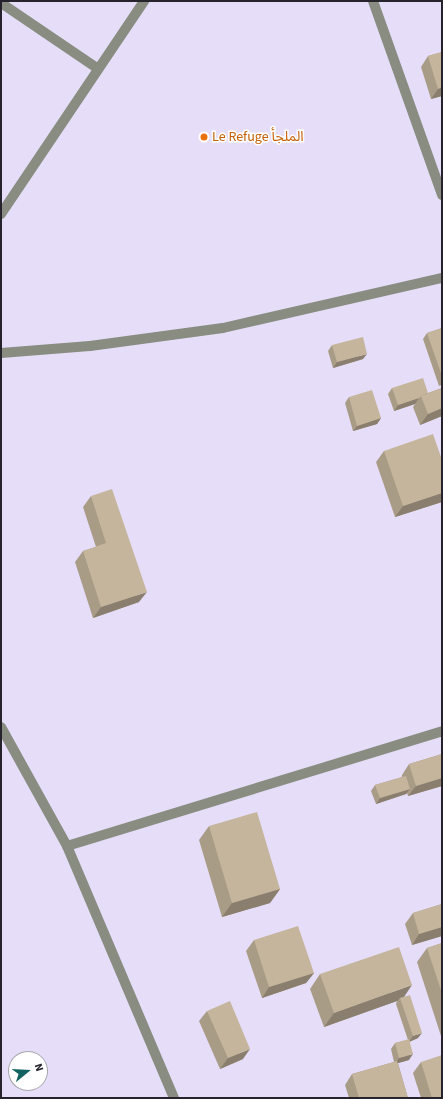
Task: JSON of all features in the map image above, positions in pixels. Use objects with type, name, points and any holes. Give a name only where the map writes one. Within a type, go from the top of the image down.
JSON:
[{"type":"street","points":[[1,214],[97,68],[144,1]]},
{"type":"street","points":[[373,1],[442,195]]},
{"type":"street","points":[[1,3],[97,68]]},
{"type":"street","points":[[1,353],[90,346],[223,328],[442,278]]},
{"type":"street","points":[[1,727],[67,846],[174,1098]]},
{"type":"street","points":[[67,846],[442,731]]},
{"type":"building","points":[[442,52],[442,87],[438,89],[428,56]]},
{"type":"building","points":[[442,328],[442,376],[427,333]]},
{"type":"building","points":[[363,337],[367,354],[337,362],[332,345]]},
{"type":"building","points":[[423,378],[428,393],[419,398],[398,405],[392,388]]},
{"type":"building","points":[[442,388],[442,408],[428,414],[421,396]]},
{"type":"building","points":[[372,390],[381,418],[357,426],[349,397]]},
{"type":"building","points":[[433,434],[442,460],[442,493],[403,506],[384,451]]},
{"type":"building","points":[[112,489],[147,592],[101,607],[83,551],[106,543],[91,496]]},
{"type":"building","points":[[442,754],[442,778],[416,786],[409,764]]},
{"type":"building","points":[[406,776],[410,789],[380,798],[375,785]]},
{"type":"building","points":[[257,812],[280,889],[232,903],[209,826]]},
{"type":"building","points":[[442,904],[442,927],[419,934],[413,913]]},
{"type":"building","points":[[298,926],[314,973],[269,987],[254,940]]},
{"type":"building","points":[[442,943],[442,993],[427,948]]},
{"type":"building","points":[[399,947],[412,985],[334,1013],[320,974]]},
{"type":"building","points":[[410,995],[422,1033],[413,1036],[400,998]]},
{"type":"building","points":[[230,1001],[250,1049],[228,1058],[207,1011]]},
{"type":"building","points":[[409,1039],[413,1054],[399,1058],[395,1043]]},
{"type":"building","points":[[442,1055],[442,1098],[432,1098],[421,1062]]},
{"type":"building","points":[[397,1061],[408,1098],[359,1098],[352,1074]]},
{"type":"place","name":"Le Refuge الملجأ","points":[[204,137]]}]
